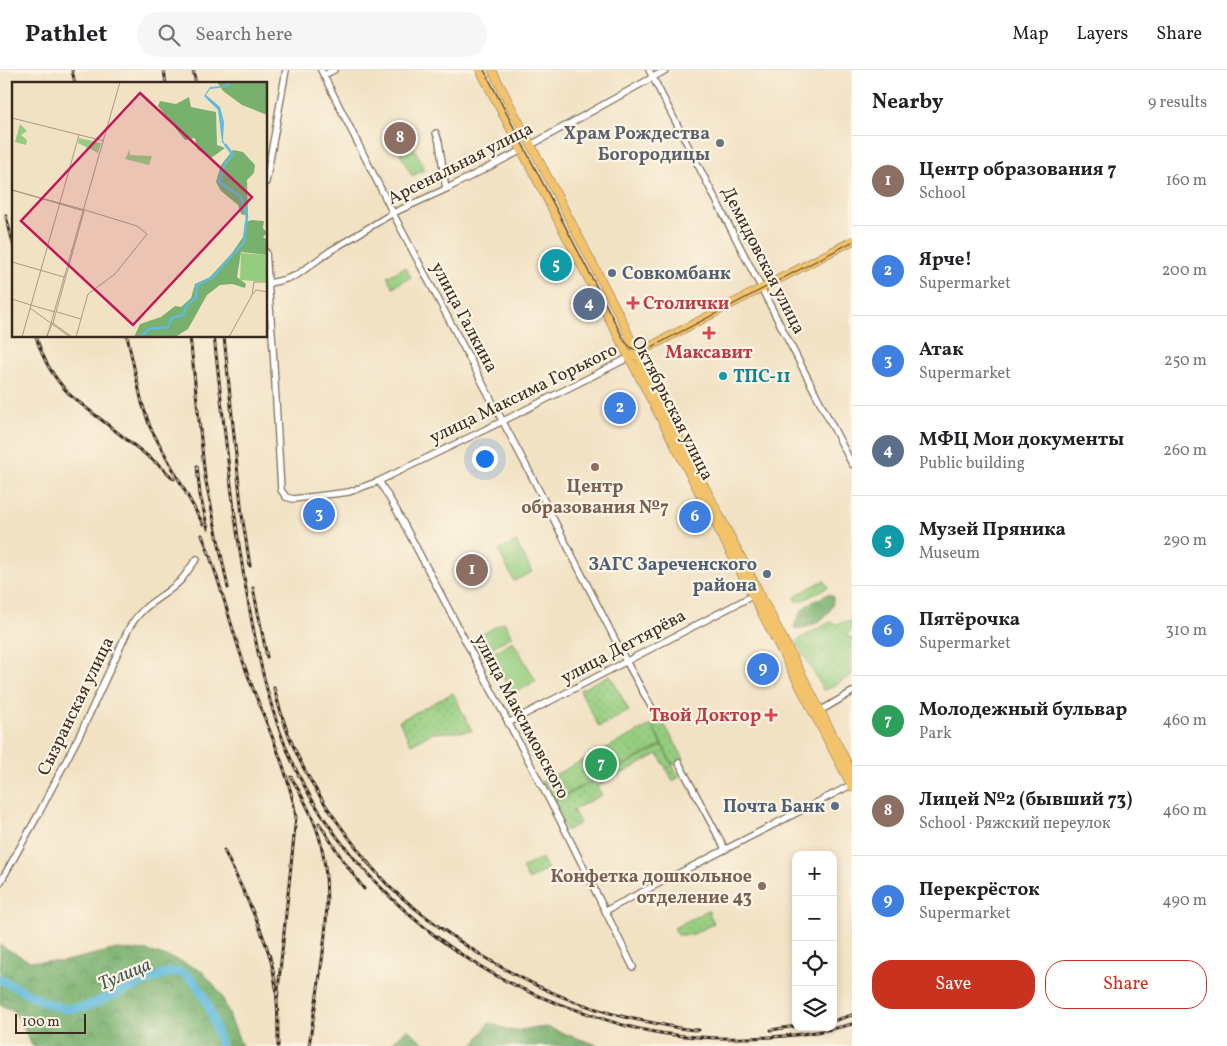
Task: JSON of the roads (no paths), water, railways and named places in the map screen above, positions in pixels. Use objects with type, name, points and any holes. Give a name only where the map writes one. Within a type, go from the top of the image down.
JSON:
[{"type":"main road","name":"Октябрьская улица","points":[[480,70],[633,355],[811,701]]},
{"type":"main road","name":"Октябрьская улица","points":[[492,70],[622,320],[633,355],[752,596],[852,772]]},
{"type":"main road","name":"Арсенальная улица","points":[[522,150],[530,145]]},
{"type":"main road","name":"улица Максима Горького","points":[[633,355],[852,241]]},
{"type":"main road","name":"Октябрьская улица","points":[[817,712],[851,786]]},
{"type":"street","points":[[268,171],[286,70]]},
{"type":"street","points":[[323,72],[334,70]]},
{"type":"street","name":"Демидовская улица","points":[[650,70],[852,464]]},
{"type":"street","name":"Арсенальная улица","points":[[530,145],[666,70]]},
{"type":"street","name":"улица Галкина","points":[[323,72],[393,213],[653,710]]},
{"type":"street","points":[[436,133],[446,189]]},
{"type":"street","name":"Арсенальная улица","points":[[269,283],[283,280],[296,274],[393,213],[446,189],[522,150]]},
{"type":"street","points":[[268,273],[269,283]]},
{"type":"street","name":"улица Максима Горького","points":[[269,283],[281,490],[286,497],[293,499],[349,492],[379,481],[633,355]]},
{"type":"street","name":"улица Максимовского","points":[[379,481],[397,510],[634,967]]},
{"type":"street","name":"Сызранская улица","points":[[0,883],[21,847],[82,730],[136,616],[146,605],[180,581],[197,559]]},
{"type":"street","name":"улица Дегтярёва","points":[[508,723],[752,596]]},
{"type":"street","points":[[817,712],[852,692]]},
{"type":"street","points":[[679,763],[725,849]]},
{"type":"street","points":[[605,911],[851,786]]},
{"type":"waterway","name":"Тулица","points":[[0,979],[48,1004],[66,1009],[85,1007],[169,972],[182,973],[192,979],[204,996],[221,1046]]},
{"type":"tram line","points":[[484,70],[625,342],[633,349],[648,349],[852,242]]},
{"type":"railway","points":[[72,70],[75,82]]},
{"type":"railway","points":[[164,70],[166,82]]},
{"type":"railway","points":[[193,70],[196,82]]},
{"type":"railway","points":[[6,216],[12,239]]},
{"type":"railway","points":[[37,338],[50,369],[71,396],[174,479]]},
{"type":"railway","points":[[127,338],[142,403],[150,427],[203,524]]},
{"type":"railway","points":[[190,338],[205,477],[228,588]]},
{"type":"railway","points":[[214,338],[242,563],[250,614],[272,708],[285,745],[308,793],[338,838],[373,880],[412,917],[450,947],[491,973],[534,994],[615,1023],[652,1032],[709,1038],[770,1037],[827,1030],[852,1024]]},
{"type":"railway","points":[[224,338],[242,515],[250,566]]},
{"type":"railway","points":[[197,466],[200,495],[208,529]]},
{"type":"railway","points":[[202,535],[246,670],[281,761],[296,817],[277,1000]]},
{"type":"railway","points":[[253,588],[267,657]]},
{"type":"railway","points":[[274,688],[299,759],[337,821],[370,865]]},
{"type":"railway","points":[[291,777],[308,807],[318,832],[325,864],[327,890],[324,943],[309,1046]]},
{"type":"railway","points":[[319,823],[364,889]]},
{"type":"railway","points":[[224,850],[257,922],[272,965],[277,995],[278,1046]]},
{"type":"railway","points":[[365,860],[394,891],[422,914],[482,956],[513,974],[546,990],[614,1014],[674,1027],[699,1030]]},
{"type":"railway","points":[[837,1020],[852,1015]]},
{"type":"railway","points":[[771,1030],[792,1027]]},
{"type":"place","name":"Лицей №2 (бывший 73)","points":[[400,138]]},
{"type":"place","name":"Храм Рождества Богородицы","points":[[720,143]]},
{"type":"place","name":"Музей Пряника","points":[[556,265]]},
{"type":"place","name":"Совкомбанк","points":[[612,273]]},
{"type":"place","name":"Столички","points":[[633,303]]},
{"type":"place","name":"МФЦ Мои документы","points":[[589,304]]},
{"type":"place","name":"Максавит","points":[[709,333]]},
{"type":"place","name":"ТПС-11","points":[[723,376]]},
{"type":"place","name":"Ярче!","points":[[620,408]]},
{"type":"place","name":"Центр образования №7","points":[[595,467]]},
{"type":"place","name":"Атак","points":[[319,514]]},
{"type":"place","name":"Пятёрочка","points":[[695,517]]},
{"type":"place","name":"Центр образования 7","points":[[472,570]]},
{"type":"place","name":"ЗАГС Зареченского района","points":[[767,574]]},
{"type":"place","name":"Перекрёсток","points":[[763,669]]},
{"type":"place","name":"Твой Доктор","points":[[771,715]]},
{"type":"place","name":"Молодежный бульвар","points":[[601,764]]},
{"type":"place","name":"Почта Банк","points":[[835,806]]},
{"type":"place","name":"Конфетка дошкольное отделение 43","points":[[762,886]]}]
